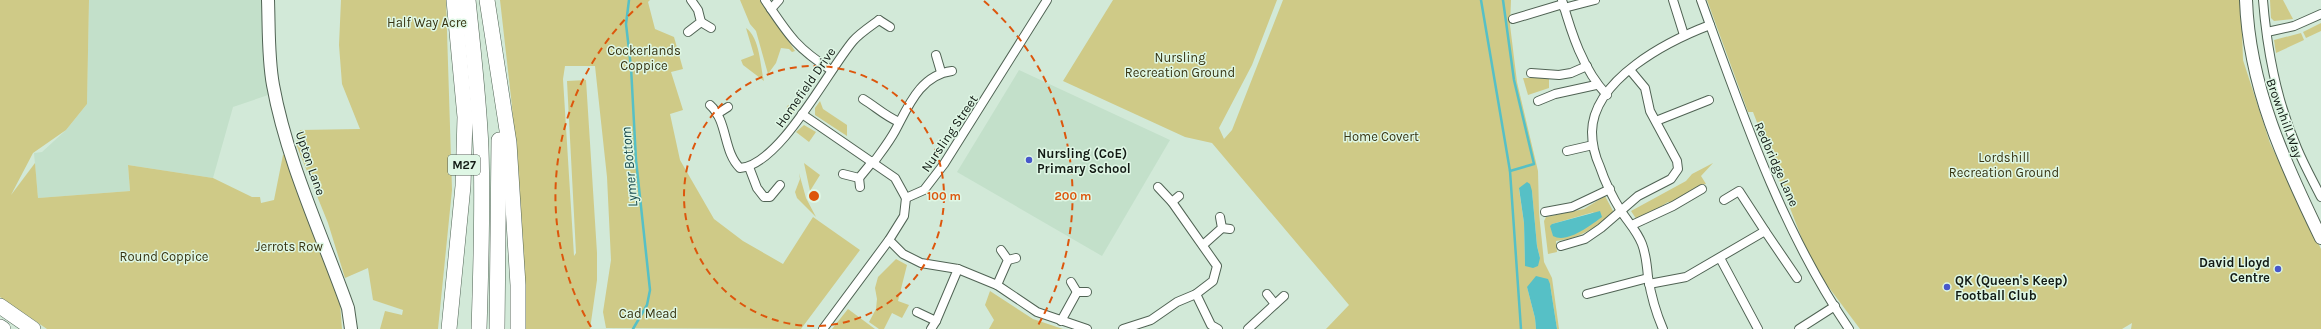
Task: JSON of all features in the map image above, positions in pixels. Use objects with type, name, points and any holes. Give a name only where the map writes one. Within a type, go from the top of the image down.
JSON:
[{"type":"highway","name":"M27","points":[[449,329],[463,186],[465,117],[454,0]]},
{"type":"highway","name":"M27","points":[[468,0],[476,77],[481,149],[482,239],[479,329]]},
{"type":"highway","name":"M27","points":[[487,0],[496,69],[509,143],[518,285],[518,329]]},
{"type":"highway","name":"M27","points":[[496,69],[499,148],[497,329]]},
{"type":"highway","points":[[0,306],[33,329]]},
{"type":"street","name":"Upton Lane","points":[[268,0],[271,71],[277,102],[297,169],[348,308],[351,329]]},
{"type":"street","points":[[690,0],[698,10],[701,22],[711,28]]},
{"type":"street","points":[[766,0],[797,46],[831,70]]},
{"type":"street","points":[[772,9],[779,0]]},
{"type":"street","name":"Nursling Street","points":[[906,198],[924,190],[944,164],[1047,0]]},
{"type":"street","points":[[1513,19],[1563,4],[1595,0]]},
{"type":"street","points":[[1673,0],[1684,35]]},
{"type":"street","name":"Redbridge Lane","points":[[1701,0],[1762,166],[1805,253],[1849,329]]},
{"type":"street","name":"Brownhill Way","points":[[2246,0],[2253,62],[2265,107],[2280,150],[2321,238]]},
{"type":"street","points":[[2263,0],[2267,32],[2282,108],[2297,148],[2318,184],[2321,197]]},
{"type":"street","points":[[1563,4],[1570,30],[1596,85],[1607,95]]},
{"type":"street","points":[[2267,32],[2294,26],[2321,14]]},
{"type":"street","name":"Homefield Drive","points":[[749,167],[771,152],[802,114],[831,70],[854,39],[879,16],[890,27]]},
{"type":"street","points":[[688,32],[701,22]]},
{"type":"street","points":[[1663,329],[1657,316],[1643,245],[1632,225],[1621,210],[1600,168],[1593,145],[1592,131],[1595,117],[1607,95],[1630,70],[1645,57],[1684,35],[1710,25]]},
{"type":"street","points":[[936,55],[941,72]]},
{"type":"street","points":[[1531,73],[1559,75],[1571,73],[1587,66]]},
{"type":"street","points":[[1561,246],[1584,239],[1601,228],[1638,196],[1671,179],[1678,169],[1677,161],[1650,111],[1645,88],[1630,70]]},
{"type":"street","points":[[860,187],[859,178],[874,162],[911,100],[922,86],[941,72],[952,71]]},
{"type":"street","points":[[1538,102],[1555,94],[1596,85]]},
{"type":"street","points":[[863,99],[877,108],[883,115],[899,122]]},
{"type":"street","points":[[1656,121],[1709,100]]},
{"type":"street","points":[[710,105],[717,114],[733,162],[740,168],[749,167],[757,188],[764,197],[770,197],[780,185]]},
{"type":"street","points":[[717,114],[728,107]]},
{"type":"street","points":[[802,114],[874,162],[895,178],[906,198],[904,216],[889,240],[823,329]]},
{"type":"street","points":[[1567,151],[1593,145]]},
{"type":"street","points":[[843,174],[859,178]]},
{"type":"street","points":[[1123,329],[1151,320],[1177,302],[1196,294],[1213,281],[1217,266],[1172,202],[1158,187]]},
{"type":"street","points":[[1545,212],[1572,207],[1610,189]]},
{"type":"street","points":[[1632,225],[1678,204],[1702,189]]},
{"type":"street","points":[[1724,200],[1739,191],[1764,231],[1797,278]]},
{"type":"street","points":[[1172,202],[1179,196]]},
{"type":"street","points":[[1203,245],[1226,229],[1220,217]]},
{"type":"street","points":[[1588,294],[1649,281],[1686,277],[1764,231]]},
{"type":"street","points":[[889,240],[903,254],[921,263],[958,269],[997,284],[1037,312],[1087,329]]},
{"type":"street","points":[[997,284],[1012,259],[1001,250]]},
{"type":"street","points":[[1720,258],[1758,329]]},
{"type":"street","points":[[931,329],[936,321],[958,269]]},
{"type":"street","points":[[1071,282],[1077,292]]},
{"type":"street","points":[[1061,321],[1077,292]]},
{"type":"street","points":[[1077,292],[1087,292]]},
{"type":"street","points":[[1196,294],[1211,325],[1218,329]]},
{"type":"street","points":[[1267,294],[1275,304]]},
{"type":"street","points":[[1248,329],[1284,296]]},
{"type":"street","points":[[1800,329],[1835,306]]},
{"type":"street","points":[[918,312],[936,321]]},
{"type":"shaded area","points":[[89,0],[262,0],[271,94],[233,107],[213,178],[128,165],[130,191],[38,198],[34,153],[42,152],[66,130],[87,104]]},
{"type":"shaded area","points":[[1019,70],[1170,140],[1102,256],[957,172]]},
{"type":"green space","points":[[0,0],[89,0],[87,104],[66,130],[33,153],[11,195],[35,163],[38,198],[130,191],[128,165],[213,178],[252,197],[260,197],[261,203],[274,200],[283,155],[288,153],[340,303],[342,329],[47,329],[0,297]]},
{"type":"green space","name":"Half Way Acre","points":[[341,0],[446,0],[452,190],[438,329],[380,329],[385,311],[402,315],[403,310],[373,300],[368,268],[345,278],[328,223],[296,144],[300,130],[360,129],[342,84],[339,45]]},
{"type":"green space","points":[[500,0],[650,0],[648,2],[655,29],[674,37],[683,69],[671,72],[683,110],[670,114],[680,160],[714,219],[743,241],[783,264],[813,217],[860,250],[801,329],[606,328],[603,312],[611,260],[607,177],[595,66],[565,66],[563,79],[574,256],[576,253],[567,81],[586,80],[597,253],[597,280],[590,329],[524,329],[512,106]]},
{"type":"green space","points":[[740,0],[762,0],[795,51],[792,52],[789,49],[781,48],[776,63],[768,74],[756,31],[750,24]]},
{"type":"green space","name":"Home Covert","points":[[1113,0],[1277,0],[1252,65],[1219,128],[1224,139],[1232,130],[1283,0],[1511,0],[1510,25],[1517,82],[1538,171],[1539,213],[1544,262],[1552,278],[1559,329],[1557,329],[1550,284],[1527,287],[1535,318],[1536,329],[1326,329],[1349,305],[1212,143],[1185,137],[1063,81]],"holes":[[[1519,189],[1532,191],[1537,246],[1540,258],[1525,266],[1524,223]]]},
{"type":"green space","name":"Lordshill Recreation Ground","points":[[1707,0],[2241,0],[2243,60],[2270,143],[2321,249],[2321,329],[2131,329],[2132,323],[2122,329],[1860,329],[1812,265],[1753,112],[1748,112]]},
{"type":"green space","points":[[2270,0],[2283,0],[2293,19],[2274,21],[2271,18]]},
{"type":"green space","points":[[2321,23],[2321,31],[2306,38],[2303,32]]},
{"type":"green space","points":[[746,28],[751,32],[757,45],[764,81],[743,65],[741,60],[754,55]]},
{"type":"green space","points":[[2301,33],[2304,40],[2276,53],[2274,40]]},
{"type":"green space","points":[[1523,78],[1549,78],[1549,88],[1528,95]]},
{"type":"green space","points":[[820,101],[823,109],[847,125],[847,136],[815,115],[815,108]]},
{"type":"green space","points":[[796,102],[801,103],[789,119],[786,116],[787,106]]},
{"type":"green space","points":[[804,125],[816,132],[809,142],[796,132]]},
{"type":"green space","points":[[804,163],[820,175],[810,191]]},
{"type":"green space","points":[[1713,163],[1701,176],[1706,184],[1700,185],[1673,204],[1668,202],[1660,207],[1660,210],[1637,220],[1631,211],[1686,181],[1692,174]]},
{"type":"green space","points":[[799,173],[806,198],[816,217],[797,198],[795,192],[800,179]]},
{"type":"green space","points":[[1605,196],[1614,213],[1587,232],[1572,238],[1556,241],[1557,252],[1548,254],[1544,221],[1546,217],[1584,209]],"holes":[[[1594,212],[1553,236],[1552,224]]]},
{"type":"green space","points":[[896,259],[907,265],[898,301],[909,305],[902,318],[892,313],[884,329],[879,329],[869,322],[876,309],[877,299],[875,288],[878,277]]},
{"type":"green space","points":[[990,291],[1033,319],[1063,329],[989,329],[994,320],[985,305]]},
{"type":"green space","points":[[848,309],[875,329],[832,329]]},
{"type":"water","points":[[1527,182],[1530,184],[1532,191],[1537,246],[1540,258],[1538,266],[1533,268],[1525,266],[1524,223],[1519,188]]},
{"type":"water","points":[[1600,211],[1602,217],[1572,236],[1559,238],[1553,236],[1550,226],[1552,224]]},
{"type":"water","points":[[1536,276],[1548,279],[1550,284],[1557,329],[1536,329],[1535,318],[1527,287]]},
{"type":"waterway","name":"Lymer Bottom","points":[[629,0],[626,24],[631,67],[636,160],[650,290],[647,305],[633,329]]},
{"type":"waterway","points":[[1481,0],[1510,171],[1521,329]]},
{"type":"waterway","points":[[1503,0],[1514,80],[1534,164],[1510,171]]},
{"type":"place","name":"Nursling (CoE) Primary School","points":[[1029,160]]},
{"type":"place","name":"David Lloyd Centre","points":[[2278,269]]},
{"type":"place","name":"QK (Queen's Keep) Football Club","points":[[1947,287]]},
{"type":"park label","name":"Cockerlands Coppice","points":[[644,58]]},
{"type":"park label","name":"Nursling Recreation Ground","points":[[1180,64]]},
{"type":"park label","name":"Jerrots Row","points":[[289,246]]},
{"type":"park label","name":"Round Coppice","points":[[164,256]]},
{"type":"park label","name":"Cad Mead","points":[[648,313]]}]
